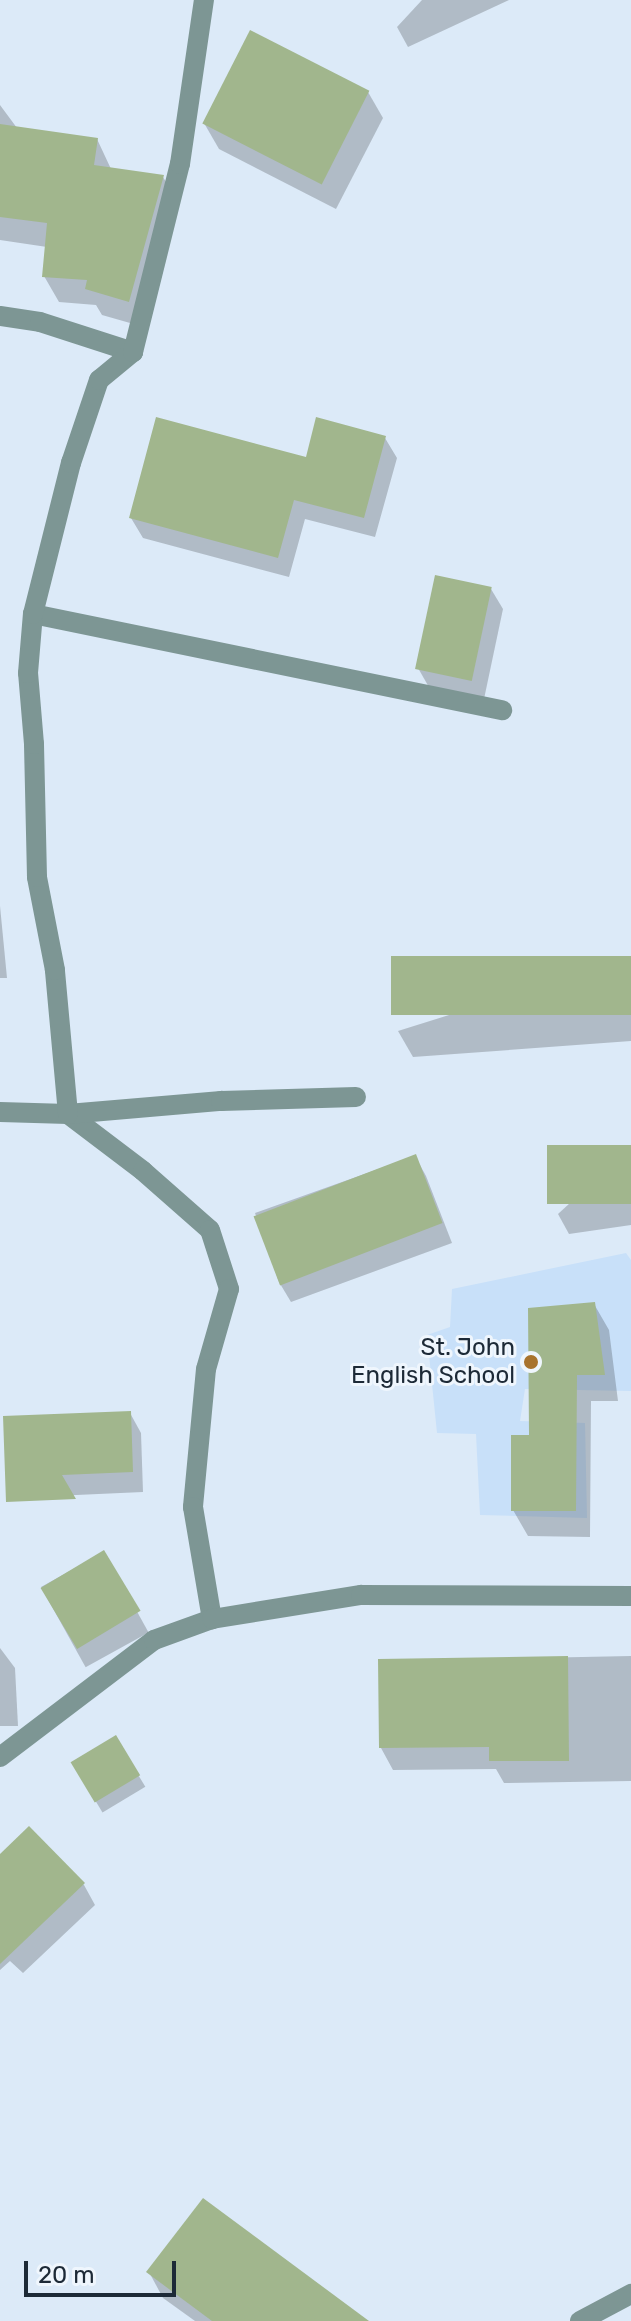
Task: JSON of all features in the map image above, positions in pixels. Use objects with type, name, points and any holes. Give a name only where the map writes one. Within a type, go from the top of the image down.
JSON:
[{"type":"street","points":[[204,0],[180,164],[133,352],[99,380],[71,463],[33,614],[28,673],[34,744],[37,877],[55,970],[68,1114],[143,1171],[210,1230],[229,1289],[206,1369],[193,1507],[212,1619]]},
{"type":"street","points":[[0,316],[40,322],[133,352]]},
{"type":"street","points":[[33,614],[502,710]]},
{"type":"street","points":[[0,1112],[68,1114],[221,1101],[356,1097]]},
{"type":"street","points":[[0,1757],[154,1640],[212,1619],[361,1595],[631,1596]]},
{"type":"street","points":[[580,2321],[631,2294]]},
{"type":"shaded area","name":"St. John English School","points":[[626,1253],[631,1260],[631,1391],[525,1389],[520,1421],[585,1423],[587,1518],[480,1515],[476,1434],[437,1433],[427,1335],[450,1327],[452,1289]]},
{"type":"building","points":[[250,30],[369,91],[322,184],[202,124]]},
{"type":"building","points":[[0,124],[98,138],[94,165],[164,175],[129,302],[85,289],[87,280],[42,277],[47,223],[0,217]]},
{"type":"building","points":[[156,417],[306,457],[316,417],[386,436],[364,518],[294,500],[278,558],[129,518]]},
{"type":"building","points":[[435,575],[492,587],[472,681],[415,669]]},
{"type":"building","points":[[391,956],[631,956],[631,1015],[391,1015]]},
{"type":"building","points":[[547,1145],[631,1145],[631,1204],[547,1204]]},
{"type":"building","points":[[416,1154],[443,1223],[280,1285],[254,1216]]},
{"type":"building","points":[[595,1302],[605,1375],[577,1375],[576,1511],[511,1511],[511,1435],[529,1435],[528,1308]]},
{"type":"building","points":[[131,1411],[133,1472],[62,1475],[76,1499],[6,1502],[3,1416]]},
{"type":"building","points":[[104,1550],[141,1611],[77,1649],[41,1588]]},
{"type":"building","points":[[568,1656],[569,1761],[489,1761],[489,1747],[379,1748],[378,1659]]},
{"type":"building","points":[[116,1735],[140,1775],[95,1803],[71,1762]]},
{"type":"building","points":[[29,1826],[85,1883],[0,1964],[0,1854]]},
{"type":"building","points":[[203,2198],[369,2321],[212,2321],[146,2272]]},
{"type":"place","name":"St. John English School","points":[[531,1362]]}]
